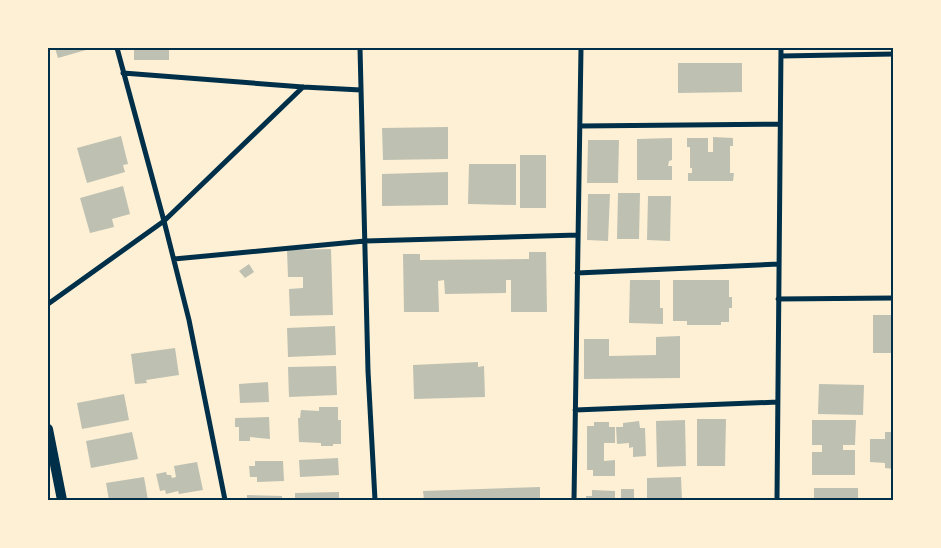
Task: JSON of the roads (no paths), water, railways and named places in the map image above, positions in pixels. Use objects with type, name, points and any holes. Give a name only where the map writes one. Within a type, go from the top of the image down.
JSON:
[{"type":"main road","points":[[48,430],[62,500]]},
{"type":"street","points":[[117,48],[189,320],[225,500]]},
{"type":"street","points":[[360,48],[368,371],[375,500]]},
{"type":"street","points":[[574,500],[581,48]]},
{"type":"street","points":[[777,500],[781,48]]},
{"type":"street","points":[[781,56],[894,54]]},
{"type":"street","points":[[123,73],[361,90]]},
{"type":"street","points":[[48,304],[164,221],[303,87]]},
{"type":"street","points":[[580,126],[780,124]]},
{"type":"street","points":[[174,258],[365,242],[578,234]]},
{"type":"street","points":[[577,273],[779,264]]},
{"type":"street","points":[[778,299],[894,298]]},
{"type":"street","points":[[575,410],[778,402]]}]
